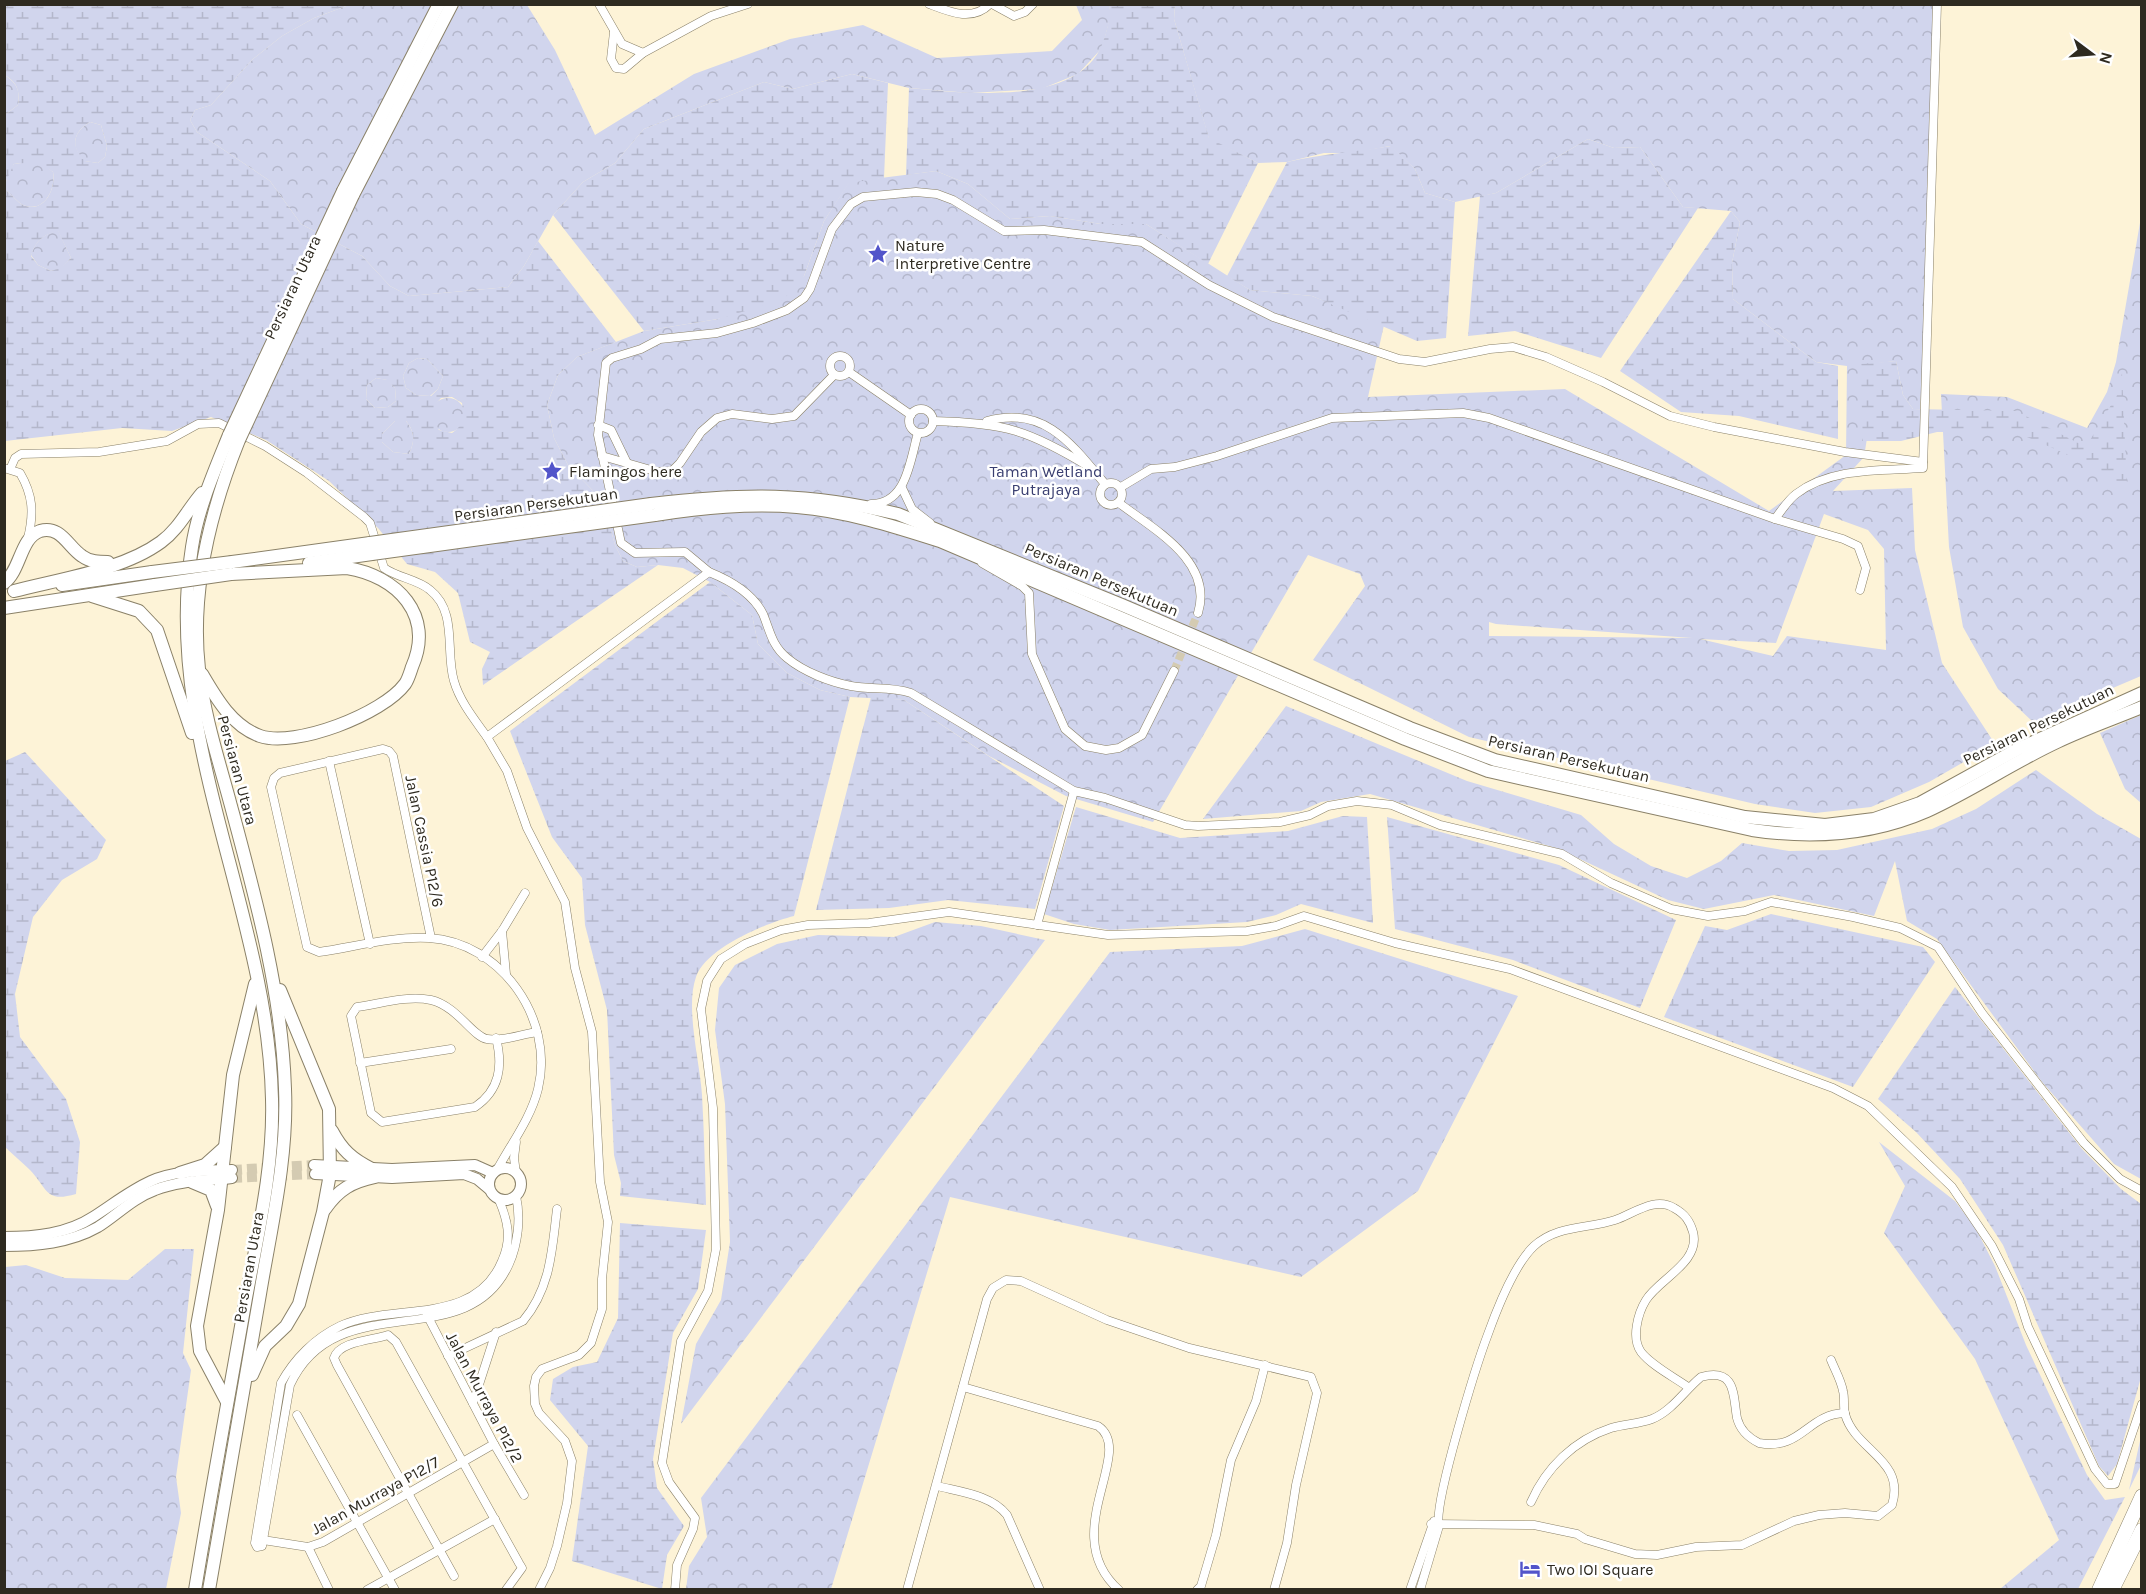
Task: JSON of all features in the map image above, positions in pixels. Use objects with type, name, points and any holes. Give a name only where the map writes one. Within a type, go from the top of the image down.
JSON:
[{"type":"highway","points":[[2099,1590],[2142,1496]]},
{"type":"highway","points":[[2112,1590],[2142,1530]]},
{"type":"highway","points":[[2120,1590],[2132,1551]]},
{"type":"main road","name":"Persiaran Utara","points":[[348,193],[452,4]]},
{"type":"main road","name":"Persiaran Utara","points":[[195,1590],[271,1153],[272,1096],[256,968],[206,774],[188,670],[186,632],[192,546],[208,487],[234,437],[439,5]]},
{"type":"main road","name":"Persiaran Utara","points":[[209,1590],[279,1183],[284,1138],[285,1092],[282,1045],[263,928],[205,710],[198,668],[199,590],[205,545],[234,437]]},
{"type":"main road","points":[[8,589],[136,558],[174,530],[208,487]]},
{"type":"main road","name":"Persiaran Persekutuan","points":[[8,589],[152,572],[231,568],[653,510],[745,494],[799,496],[861,505],[898,514],[1410,728],[1495,760],[1745,817],[1825,825],[1874,819],[1906,809],[2142,693]]},
{"type":"main road","name":"Persiaran Persekutuan","points":[[653,510],[710,507],[796,507],[833,511],[894,526],[975,556],[1406,739],[1488,771],[1752,830],[1789,836],[1829,835],[1878,828],[1929,810],[1985,772]]},
{"type":"main road","points":[[8,589],[28,540],[35,533],[45,530],[60,535],[88,560],[107,562],[136,558]]},
{"type":"main road","points":[[198,668],[218,702],[238,724],[260,736],[293,739],[337,725],[378,706],[405,684],[417,656],[419,631],[412,605],[393,586],[365,571],[347,568],[231,568]]},
{"type":"main road","name":"Persiaran Persekutuan","points":[[4,608],[155,585],[231,568]]},
{"type":"main road","points":[[92,596],[140,611],[157,630],[206,774]]},
{"type":"main road","name":"Persiaran Persekutuan","points":[[2056,737],[2142,707]]},
{"type":"main road","points":[[242,1399],[257,1359],[265,1346],[286,1326],[299,1304],[323,1212],[330,1169],[332,1130],[325,1094],[285,1005],[263,928]]},
{"type":"main road","points":[[227,1402],[197,1340],[197,1326],[227,1175],[225,1147],[233,1075],[252,1005],[256,968]]},
{"type":"main road","points":[[332,1130],[341,1147],[353,1160],[374,1173]]},
{"type":"main road","points":[[180,1173],[205,1165],[225,1147]]},
{"type":"main road","points":[[323,1212],[343,1188],[374,1173]]},
{"type":"main road","points":[[192,1182],[211,1191],[219,1210]]},
{"type":"street","points":[[599,4],[614,32],[626,48],[643,53]]},
{"type":"street","points":[[614,32],[611,59],[616,68],[624,69],[643,53],[711,16],[748,4]]},
{"type":"street","points":[[928,4],[965,15],[983,11],[991,4],[1014,16],[1025,12],[1033,4]]},
{"type":"street","points":[[1775,519],[1794,495],[1817,481],[1846,473],[1923,468],[1937,4]]},
{"type":"street","points":[[1923,462],[1845,452],[1670,416],[1603,382],[1546,357],[1513,347],[1490,349],[1425,362],[1399,359],[1273,317],[1209,285],[1142,242],[1044,230],[1004,231],[952,200],[937,194],[916,192],[863,197],[845,209],[832,229],[810,290],[804,298],[787,310],[753,324],[717,333],[660,339],[641,349],[612,358],[604,370],[598,425],[602,456],[624,547],[643,554],[685,552],[709,572],[724,578],[756,604],[771,638],[788,659],[811,672],[853,687],[886,687],[911,693],[1074,791],[1105,798],[1185,825],[1198,826],[1280,822],[1310,815],[1328,806],[1358,801],[1392,805],[1440,825],[1562,854],[1611,883],[1671,909],[1708,916],[1744,911],[1771,902],[1853,916],[1900,928],[1938,946],[1956,976],[2007,1047],[2084,1143],[2120,1179],[2142,1191]]},
{"type":"street","points":[[834,375],[831,362],[839,356],[847,359],[849,372],[911,415]]},
{"type":"street","points":[[834,375],[842,376],[849,372]]},
{"type":"street","points":[[602,456],[658,472],[672,471],[680,464],[701,432],[717,418],[732,414],[772,419],[794,416],[834,375]]},
{"type":"street","points":[[914,411],[928,412],[933,421],[928,431],[918,433],[909,426],[914,411]]},
{"type":"street","points":[[1121,487],[1151,469],[1175,467],[1217,456],[1332,418],[1463,413],[1490,418],[1775,519],[1844,539],[1858,546],[1866,568],[1860,590]]},
{"type":"street","points":[[982,422],[1005,416],[1023,417],[1038,422],[1057,432],[1105,484]]},
{"type":"street","points":[[933,421],[982,422],[1023,431],[1091,468]]},
{"type":"street","points":[[28,540],[33,515],[30,492],[20,473],[8,467],[21,454],[99,452],[167,441],[198,424],[212,422],[265,446],[307,473],[370,523],[384,568],[424,585],[436,595],[447,621],[453,679],[472,716],[487,736],[507,771],[527,828],[565,903],[574,968],[592,1032],[600,1182],[608,1222],[602,1279],[603,1309],[591,1343],[579,1355],[543,1369],[536,1377],[535,1404],[539,1413],[565,1441],[572,1461],[567,1503],[557,1546],[550,1568],[539,1590]]},
{"type":"street","points":[[598,425],[611,430],[627,463]]},
{"type":"street","points":[[861,505],[884,503],[891,500],[902,488],[918,433]]},
{"type":"street","points":[[1113,482],[1121,487],[1123,492],[1119,502],[1115,505],[1104,503],[1100,494],[1105,484],[1113,482]]},
{"type":"street","points":[[902,488],[912,509],[937,530]]},
{"type":"street","points":[[1119,502],[1179,550],[1190,562],[1201,593],[1198,613]]},
{"type":"street","points":[[33,515],[45,530]]},
{"type":"street","points":[[975,556],[994,572],[1022,586],[1029,593],[1030,648],[1065,729],[1078,742],[1096,749],[1119,748],[1142,735],[1174,671]]},
{"type":"street","points":[[487,736],[709,572]]},
{"type":"street","name":"Jalan Cassia P12/6","points":[[329,761],[383,749],[389,751],[393,756],[431,938]]},
{"type":"street","points":[[370,944],[329,761],[280,773],[274,778],[271,787],[307,947],[320,952],[431,938],[453,943],[482,957],[506,974],[521,993],[537,1032],[542,1068],[538,1090],[518,1135],[489,1181],[489,1189]]},
{"type":"street","points":[[1036,925],[1074,791]]},
{"type":"street","points":[[482,957],[525,893]]},
{"type":"street","points":[[675,1590],[677,1565],[693,1529],[695,1518],[669,1482],[662,1463],[681,1341],[705,1298],[716,1250],[714,1108],[701,1009],[707,981],[721,959],[732,951],[795,927],[869,923],[949,912],[1108,935],[1247,931],[1276,926],[1304,916],[1395,943],[1510,969],[1833,1088],[1868,1106],[1952,1187],[1992,1246],[2019,1299],[2028,1327],[2095,1469],[2107,1484],[2115,1484],[2142,1404]]},
{"type":"street","points":[[502,930],[506,974]]},
{"type":"street","points":[[496,1038],[500,1056],[499,1074],[492,1091],[475,1107],[388,1121],[378,1120],[371,1113],[351,1016],[357,1007],[403,1000],[433,1000],[458,1014],[480,1036],[496,1038],[537,1032]]},
{"type":"street","points":[[360,1063],[451,1049]]},
{"type":"street","points":[[426,1314],[469,1307],[485,1298],[500,1282],[513,1256],[516,1241],[519,1210],[516,1196],[521,1182],[516,1173],[514,1158],[518,1135]]},
{"type":"street","points":[[374,1173],[475,1165],[495,1172],[509,1168],[516,1173]]},
{"type":"street","points":[[314,1169],[374,1173],[464,1174],[477,1179],[499,1200],[508,1224],[509,1236],[505,1255],[495,1276],[480,1291],[463,1301],[426,1314]]},
{"type":"street","points":[[4,1237],[43,1236],[67,1229],[91,1219],[118,1198],[153,1180],[180,1173],[227,1175]]},
{"type":"street","points":[[4,1246],[47,1243],[74,1238],[98,1226],[125,1206],[154,1190],[227,1175]]},
{"type":"street","points":[[499,1200],[508,1201],[516,1196]]},
{"type":"street","points":[[1420,1590],[1435,1522],[1488,1334],[1523,1260],[1545,1237],[1561,1230],[1613,1221],[1652,1204],[1674,1208],[1689,1220],[1694,1236],[1691,1251],[1681,1265],[1646,1300],[1636,1336],[1641,1352],[1688,1387]]},
{"type":"street","points":[[448,1356],[523,1321],[543,1288],[550,1266],[557,1209]]},
{"type":"street","points":[[907,1590],[987,1299],[993,1288],[1006,1280],[1022,1281],[1107,1320],[1189,1348],[1311,1377],[1317,1387],[1296,1485],[1287,1543],[1274,1590]]},
{"type":"street","name":"Jalan Murraya P12/2","points":[[426,1314],[494,1444],[524,1495]]},
{"type":"street","name":"Jalan Murraya P12/7","points":[[426,1314],[343,1333],[325,1342],[301,1366],[290,1386],[263,1540],[308,1546],[323,1542],[494,1444]]},
{"type":"street","points":[[473,1403],[496,1332]]},
{"type":"street","points":[[454,1576],[337,1365],[334,1358],[338,1350],[362,1341],[392,1337],[522,1568],[506,1590]]},
{"type":"street","points":[[1435,1522],[1534,1525],[1577,1534],[1585,1539],[1635,1554],[1658,1555],[1696,1547],[1742,1545],[1794,1521],[1819,1515],[1845,1513],[1878,1516],[1892,1505],[1895,1485],[1892,1475],[1886,1465],[1852,1430],[1845,1413],[1843,1388],[1830,1360]]},
{"type":"street","points":[[1197,1590],[1201,1586],[1216,1535],[1231,1460],[1256,1401],[1265,1365]]},
{"type":"street","points":[[1531,1502],[1547,1473],[1581,1442],[1612,1428],[1652,1419],[1674,1403],[1688,1387],[1709,1374],[1728,1381],[1736,1394],[1741,1427],[1753,1440],[1766,1445],[1792,1441],[1826,1416],[1845,1413]]},
{"type":"street","points":[[963,1387],[1098,1426],[1105,1431],[1110,1446],[1110,1455],[1096,1506],[1092,1539],[1102,1570],[1119,1590]]},
{"type":"street","points":[[297,1415],[395,1590]]},
{"type":"street","points":[[937,1486],[992,1501],[1000,1507],[1007,1515],[1040,1590]]},
{"type":"street","points":[[367,1590],[495,1519]]},
{"type":"street","points":[[1410,1590],[1435,1522]]},
{"type":"street","points":[[308,1546],[329,1590]]},
{"type":"green space","points":[[5,5],[349,5],[314,18],[282,36],[253,59],[211,105],[195,110],[190,120],[197,132],[270,181],[301,224],[362,256],[390,286],[409,296],[508,287],[524,266],[538,241],[616,342],[577,357],[558,375],[547,405],[554,438],[568,465],[603,501],[615,545],[623,561],[637,567],[658,565],[483,685],[482,669],[490,652],[470,642],[458,593],[435,572],[407,564],[378,528],[329,481],[266,440],[211,417],[172,431],[122,428],[5,441],[5,190],[23,205],[37,206],[43,203],[51,192],[53,172],[44,166],[35,164],[14,164],[5,183],[5,115],[18,105],[19,100],[17,87],[5,75]],"holes":[[[90,122],[101,125],[107,146],[105,157],[98,163],[85,161],[77,150],[77,135]],[[58,231],[71,258],[60,268],[51,271],[38,265],[31,256],[38,242],[48,234]],[[418,358],[427,359],[443,376],[438,389],[431,396],[416,395],[406,388],[403,376],[409,363]],[[376,378],[387,380],[395,388],[396,401],[388,407],[375,408],[366,399],[367,385]],[[452,397],[462,403],[463,420],[452,433],[439,430],[432,419],[435,405],[441,398]],[[395,421],[406,421],[411,429],[413,441],[409,454],[393,452],[382,442],[382,434]]]},
{"type":"green space","points":[[349,5],[527,5],[555,50],[595,135],[694,74],[790,39],[863,25],[937,58],[1052,51],[1082,20],[1076,5],[1109,5],[1111,15],[1102,48],[1078,74],[1041,89],[970,93],[909,88],[852,74],[793,89],[764,82],[644,129],[615,163],[583,182],[553,215],[524,266],[508,287],[409,296],[390,286],[362,256],[301,224],[270,181],[197,132],[190,120],[195,110],[211,105],[253,59],[282,36],[314,18]]},
{"type":"green space","points":[[1109,5],[1175,5],[1174,19],[1209,138],[1258,163],[1208,264],[1146,224],[1101,224],[1050,216],[1010,219],[968,184],[936,171],[906,175],[909,88],[991,93],[1050,86],[1074,76],[1093,59],[1105,36]]},
{"type":"green space","name":"Taman Wetland Putrajaya","points":[[1175,5],[1933,5],[1925,324],[1920,409],[1913,409],[1903,395],[1896,361],[1879,363],[1864,457],[1833,491],[1912,488],[1915,550],[1942,663],[1995,744],[1929,782],[1871,807],[1815,813],[1755,804],[1469,737],[1313,660],[1365,586],[1360,574],[1308,555],[1153,822],[1066,796],[989,756],[904,700],[850,697],[820,690],[787,673],[758,644],[752,615],[710,582],[683,568],[658,565],[637,567],[623,561],[615,545],[603,501],[568,465],[554,438],[547,405],[558,375],[577,357],[644,331],[718,319],[804,276],[824,221],[849,182],[936,171],[968,184],[1010,219],[1050,216],[1101,224],[1146,224],[1250,290],[1312,296],[1384,325],[1368,397],[1565,389],[1769,511],[1846,455],[1847,366],[1816,362],[1733,299],[1732,263],[1740,222],[1731,211],[1683,207],[1640,147],[1614,148],[1588,139],[1496,193],[1455,202],[1425,193],[1415,169],[1390,146],[1353,153],[1324,153],[1287,162],[1258,163],[1209,139],[1174,19]],"holes":[[[1824,514],[1868,530],[1884,549],[1886,650],[1787,636],[1773,656],[1700,639],[1776,643]],[[1489,622],[1496,624],[1692,638],[1489,636]]]},
{"type":"green space","points":[[852,74],[888,83],[884,178],[849,183],[824,221],[804,276],[783,300],[718,319],[644,331],[553,215],[583,182],[615,163],[644,129],[764,82],[793,89]]},
{"type":"green space","points":[[5,75],[17,87],[19,99],[18,105],[5,115]]},
{"type":"green space","points":[[90,122],[101,125],[107,146],[105,157],[98,163],[84,161],[75,145],[80,130]]},
{"type":"green space","points":[[1588,139],[1614,148],[1640,147],[1683,207],[1698,208],[1601,358],[1515,331],[1468,336],[1480,196],[1496,193]]},
{"type":"green space","points":[[1391,146],[1415,169],[1425,193],[1455,202],[1446,338],[1417,341],[1312,296],[1250,290],[1227,276],[1287,162]]},
{"type":"green space","points":[[29,162],[43,164],[53,172],[51,192],[43,203],[31,207],[21,204],[5,190],[7,174],[14,164]]},
{"type":"green space","points":[[1731,211],[1740,222],[1732,263],[1733,299],[1816,362],[1838,366],[1838,439],[1739,416],[1681,412],[1620,371]]},
{"type":"green space","points":[[2141,217],[2141,676],[2033,722],[1998,689],[1963,627],[1949,547],[1941,394],[2007,397],[2087,428],[2107,392],[2116,362]]},
{"type":"green space","points":[[58,230],[71,258],[60,269],[51,271],[38,265],[31,255],[35,245],[41,239]]},
{"type":"green space","points":[[418,358],[427,359],[443,376],[438,389],[430,396],[416,395],[406,388],[403,376],[409,363]]},
{"type":"green space","points":[[1896,361],[1903,395],[1913,409],[2016,411],[2086,447],[2117,395],[2122,373],[2127,490],[2083,461],[2015,432],[1937,432],[1901,441],[1863,441],[1860,364]]},
{"type":"green space","points":[[376,378],[388,380],[395,388],[396,401],[388,407],[375,408],[366,399],[367,385]]},
{"type":"green space","points":[[448,398],[460,403],[465,415],[460,427],[448,432],[436,427],[431,415],[436,403]]},
{"type":"green space","points":[[395,421],[406,421],[411,429],[413,441],[409,454],[393,452],[382,442],[382,434]]},
{"type":"green space","points":[[710,582],[752,615],[758,644],[787,673],[820,690],[850,697],[794,916],[768,924],[738,938],[712,956],[702,966],[696,977],[692,1004],[702,1095],[706,1205],[620,1196],[621,1183],[614,1155],[607,1010],[585,925],[582,878],[552,837],[510,731]]},
{"type":"green space","points":[[871,697],[904,700],[1064,806],[1035,909],[948,900],[889,908],[816,910]]},
{"type":"green space","points":[[1286,706],[1467,781],[1581,815],[1614,844],[1651,866],[1687,878],[1721,861],[1742,843],[1789,851],[1837,850],[1932,829],[1976,809],[2036,770],[2097,814],[2141,839],[2141,1179],[2114,1164],[2042,1082],[1937,939],[1907,921],[1895,861],[1874,916],[1774,895],[1704,909],[1668,900],[1556,848],[1370,794],[1321,802],[1301,811],[1203,819]]},
{"type":"green space","points":[[2141,715],[2141,803],[2125,789],[2100,733]]},
{"type":"green space","points":[[25,752],[106,840],[97,859],[62,880],[33,917],[15,994],[20,1037],[66,1099],[80,1142],[76,1194],[58,1197],[48,1192],[30,1170],[5,1147],[5,761]]},
{"type":"green space","points":[[1076,807],[1180,838],[1288,831],[1343,816],[1367,817],[1373,923],[1301,904],[1276,915],[1247,922],[1110,930],[1074,924],[1044,914]]},
{"type":"green space","points":[[1387,817],[1559,865],[1676,920],[1640,1008],[1513,960],[1395,929]]},
{"type":"green space","points":[[1771,914],[1923,947],[1935,962],[1853,1087],[1664,1017],[1705,926],[1727,930]]},
{"type":"green space","points":[[935,922],[981,926],[1045,940],[681,1424],[696,1344],[721,1300],[730,1242],[725,1104],[715,1030],[719,988],[735,965],[777,944],[818,935],[894,937]]},
{"type":"green space","points":[[1305,929],[1518,996],[1418,1191],[1301,1277],[950,1197],[831,1589],[686,1589],[689,1566],[707,1537],[701,1498],[1110,952],[1242,946]]},
{"type":"green space","points":[[1955,987],[2082,1149],[2121,1189],[2141,1204],[2141,1377],[2117,1464],[2108,1476],[2099,1466],[2003,1245],[1960,1179],[1916,1132],[1878,1099]]},
{"type":"green space","points":[[1879,1142],[1955,1201],[1976,1229],[1995,1266],[2026,1345],[2087,1475],[2105,1500],[2125,1497],[2078,1589],[2000,1589],[2059,1540],[1975,1359],[1884,1233],[1905,1186]]},
{"type":"green space","points":[[620,1223],[706,1230],[698,1289],[673,1333],[653,1459],[657,1488],[684,1526],[667,1555],[662,1589],[572,1561],[588,1446],[550,1400],[553,1379],[573,1367],[597,1362],[618,1318]]},
{"type":"green space","points":[[165,1249],[194,1249],[183,1353],[191,1370],[176,1477],[181,1513],[166,1589],[5,1589],[5,1267],[26,1265],[65,1278],[128,1280]]},
{"type":"green space","points":[[2141,1437],[2141,1465],[2129,1490],[2140,1441]]},
{"type":"tunnel","points":[[1174,671],[1198,613]]},
{"type":"tunnel","points":[[232,1170],[314,1165]]},
{"type":"tunnel","points":[[232,1178],[315,1174]]},
{"type":"place","name":"Nature Interpretive Centre","points":[[878,254]]},
{"type":"place","name":"Flamingos here","points":[[552,471]]},
{"type":"place","name":"Two IOI Square","points":[[1530,1569]]}]
